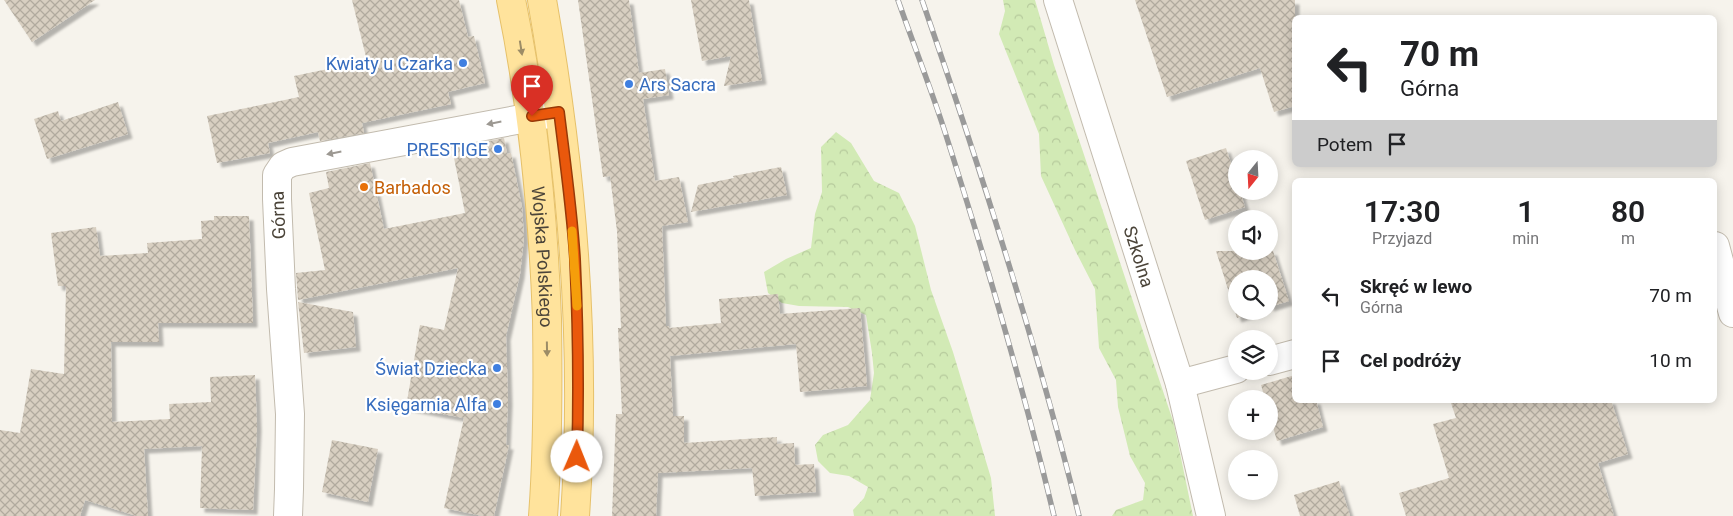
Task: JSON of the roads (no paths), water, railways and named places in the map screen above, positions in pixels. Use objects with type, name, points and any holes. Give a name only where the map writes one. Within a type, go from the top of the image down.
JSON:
[{"type":"main road","name":"Wojska Polskiego","points":[[511,0],[532,116],[545,258],[548,413],[543,516]]},
{"type":"main road","name":"Wojska Polskiego","points":[[542,0],[568,184],[576,300],[578,415],[574,516]]},
{"type":"street","name":"Szkolna","points":[[1058,0],[1180,384],[1211,516]]},
{"type":"street","name":"Górna","points":[[288,516],[290,414],[276,199],[278,175],[283,166],[292,162],[559,112]]},
{"type":"street","points":[[1717,240],[1733,236]]},
{"type":"street","points":[[1717,253],[1733,313]]},
{"type":"street","points":[[1278,359],[1292,355]]},
{"type":"street","points":[[1180,384],[1228,371]]},
{"type":"railway","points":[[898,0],[939,113],[974,225],[1003,322],[1054,516]]},
{"type":"railway","points":[[922,0],[1026,321],[1045,385],[1079,516]]},
{"type":"place","name":"Kwiaty u Czarka","points":[[463,63]]},
{"type":"place","name":"Ars Sacra","points":[[629,84]]},
{"type":"place","name":"PRESTIGE","points":[[498,149]]},
{"type":"place","name":"Barbados","points":[[364,187]]},
{"type":"place","name":"Świat Dziecka","points":[[497,368]]},
{"type":"place","name":"Księgarnia Alfa","points":[[497,404]]}]
